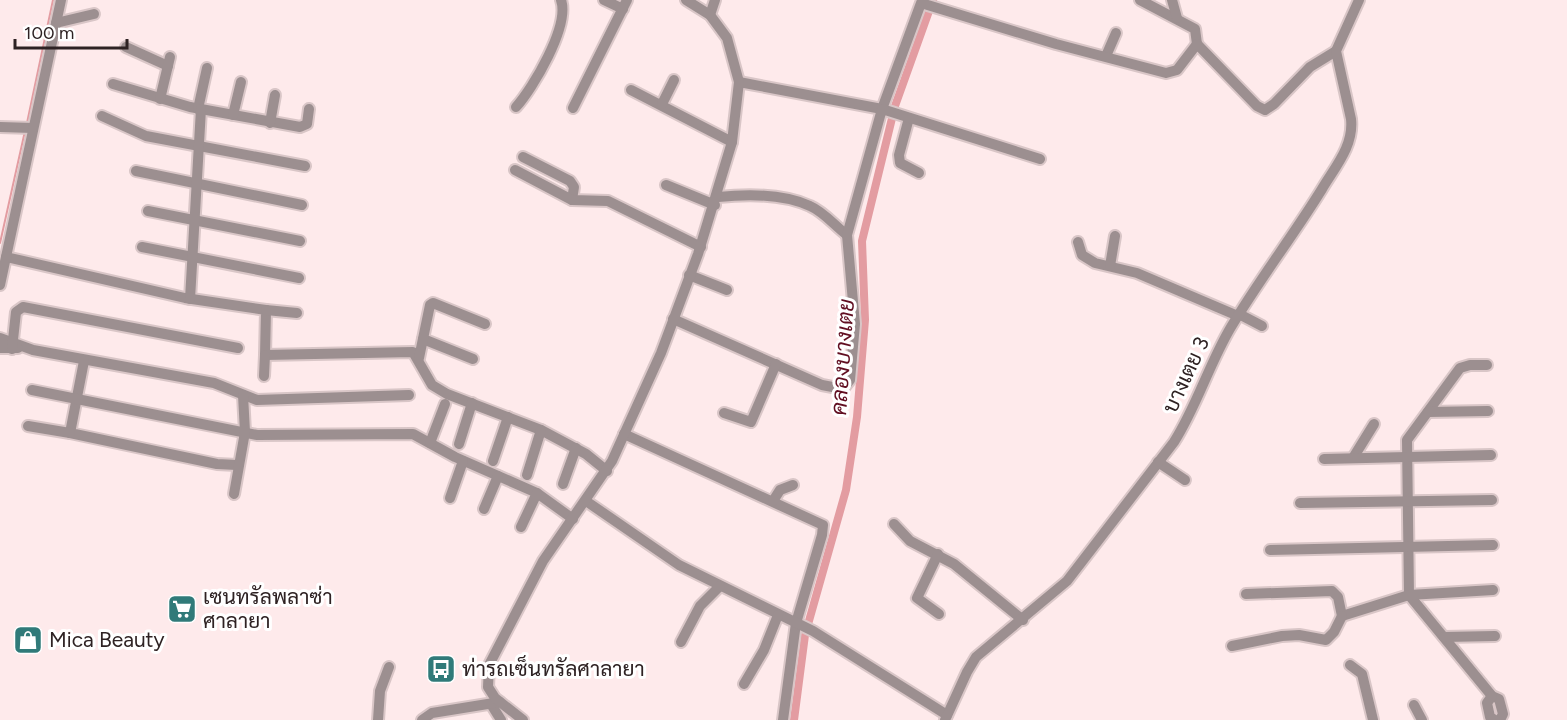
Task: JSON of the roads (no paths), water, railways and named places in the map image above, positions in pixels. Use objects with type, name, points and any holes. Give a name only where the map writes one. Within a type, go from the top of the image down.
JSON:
[{"type":"street","points":[[0,285],[28,128],[61,0]]},
{"type":"street","points":[[516,107],[528,93],[558,32],[564,10],[561,0]]},
{"type":"street","points":[[573,108],[625,4],[604,0]]},
{"type":"street","points":[[501,720],[488,687],[489,665],[525,592],[563,530],[607,471],[673,319],[701,247],[732,142],[739,82],[728,38],[710,15],[686,0]]},
{"type":"street","points":[[710,15],[715,0]]},
{"type":"street","points":[[1140,0],[1195,29],[1197,44],[1257,106],[1265,110],[1274,105],[1311,68],[1336,51],[1359,0]]},
{"type":"street","points":[[1172,0],[1177,18]]},
{"type":"street","points":[[673,319],[822,385],[839,389],[848,385],[855,306],[847,256],[847,235],[889,111],[922,2],[1056,44],[1171,74],[1197,44]]},
{"type":"street","points":[[56,23],[94,14]]},
{"type":"street","points":[[1106,56],[1116,33]]},
{"type":"street","points":[[126,47],[169,62],[160,99]]},
{"type":"street","name":"บางเตย 3","points":[[946,718],[976,657],[1067,581],[1185,424],[1223,341],[1291,238],[1347,147],[1352,129],[1336,51]]},
{"type":"street","points":[[190,299],[200,147],[200,109],[207,68]]},
{"type":"street","points":[[662,105],[674,81]]},
{"type":"street","points":[[233,116],[241,82]]},
{"type":"street","points":[[739,82],[889,111],[1040,159]]},
{"type":"street","points":[[113,84],[200,109],[270,123],[304,127],[309,109]]},
{"type":"street","points":[[631,90],[732,142]]},
{"type":"street","points":[[270,123],[275,95]]},
{"type":"street","points":[[102,116],[146,136],[305,166]]},
{"type":"street","points":[[909,118],[899,155],[900,163],[919,173]]},
{"type":"street","points":[[0,128],[28,128]]},
{"type":"street","points":[[523,157],[570,181],[574,187],[572,200]]},
{"type":"street","points":[[515,170],[572,200],[608,201],[701,247]]},
{"type":"street","points":[[136,171],[302,205]]},
{"type":"street","points":[[666,184],[716,201],[757,195],[794,200],[812,206],[847,235]]},
{"type":"street","points":[[148,211],[300,241]]},
{"type":"street","points":[[1110,266],[1115,236]]},
{"type":"street","points":[[1078,242],[1086,259],[1137,273],[1262,326]]},
{"type":"street","points":[[142,247],[299,278]]},
{"type":"street","points":[[6,257],[190,299],[297,314]]},
{"type":"street","points":[[690,275],[727,290]]},
{"type":"street","points":[[419,358],[430,305],[433,303],[485,324]]},
{"type":"street","points":[[11,346],[16,312],[23,307],[238,348]]},
{"type":"street","points":[[264,376],[266,310]]},
{"type":"street","points":[[0,338],[11,346],[214,383],[257,400],[409,395]]},
{"type":"street","points":[[423,339],[473,359]]},
{"type":"street","points":[[265,355],[406,350],[413,352],[419,358],[432,385],[541,430],[576,448],[607,471]]},
{"type":"street","points":[[70,433],[79,400],[84,361]]},
{"type":"street","points":[[724,413],[751,422],[776,364]]},
{"type":"street","points":[[1487,365],[1470,365],[1460,368],[1409,434],[1407,456],[1409,595],[1492,696],[1499,699],[1503,714],[1500,720]]},
{"type":"street","points":[[32,390],[257,435],[407,433],[537,493],[573,519]]},
{"type":"street","points":[[234,494],[237,465],[245,432],[243,395]]},
{"type":"street","points":[[459,444],[472,403]]},
{"type":"street","points":[[430,443],[445,404]]},
{"type":"street","points":[[1428,412],[1488,411]]},
{"type":"street","points":[[493,461],[508,417]]},
{"type":"street","points":[[1353,458],[1374,424]]},
{"type":"street","points":[[28,426],[217,464],[237,465]]},
{"type":"street","points":[[527,474],[541,430]]},
{"type":"street","points":[[624,434],[823,525],[798,624],[783,720]]},
{"type":"street","points":[[563,484],[576,448]]},
{"type":"street","points":[[1324,459],[1491,455]]},
{"type":"street","points":[[450,498],[463,460]]},
{"type":"street","points":[[1158,462],[1185,480]]},
{"type":"street","points":[[484,509],[498,476]]},
{"type":"street","points":[[773,501],[780,490],[793,484]]},
{"type":"street","points":[[521,527],[537,493]]},
{"type":"street","points":[[1300,504],[1492,500]]},
{"type":"street","points":[[586,501],[679,565],[813,631],[946,718]]},
{"type":"street","points":[[894,524],[910,541],[938,554],[1023,620]]},
{"type":"street","points":[[1270,550],[1493,545]]},
{"type":"street","points":[[938,554],[917,598],[939,614]]},
{"type":"street","points":[[681,642],[700,606],[720,586]]},
{"type":"street","points":[[1342,616],[1409,595],[1493,590]]},
{"type":"street","points":[[1232,646],[1282,636],[1299,635],[1326,640],[1334,632],[1342,616],[1338,597],[1332,591],[1246,594]]},
{"type":"street","points":[[744,684],[764,650],[778,615]]},
{"type":"street","points":[[1444,637],[1496,636]]},
{"type":"street","points":[[1350,665],[1362,674],[1372,720]]},
{"type":"street","points":[[378,720],[380,691],[388,667]]},
{"type":"street","points":[[1492,696],[1487,703],[1490,717],[1495,720]]},
{"type":"street","points":[[422,720],[432,713],[495,703],[523,720]]},
{"type":"street","points":[[1414,705],[1422,720]]},
{"type":"waterway","points":[[27,123],[53,0]]},
{"type":"waterway","name":"คลองบางเตย","points":[[794,720],[805,635],[846,490],[857,417],[865,320],[862,241],[895,106],[933,0]]},
{"type":"waterway","points":[[0,243],[25,131]]},
{"type":"place","name":"เซนทรัลพลาซ่า ศาลายา","points":[[182,609]]},
{"type":"place","name":"Mica Beauty","points":[[28,640]]},
{"type":"place","name":"ท่ารถเซ็นทรัลศาลายา","points":[[441,669]]}]
